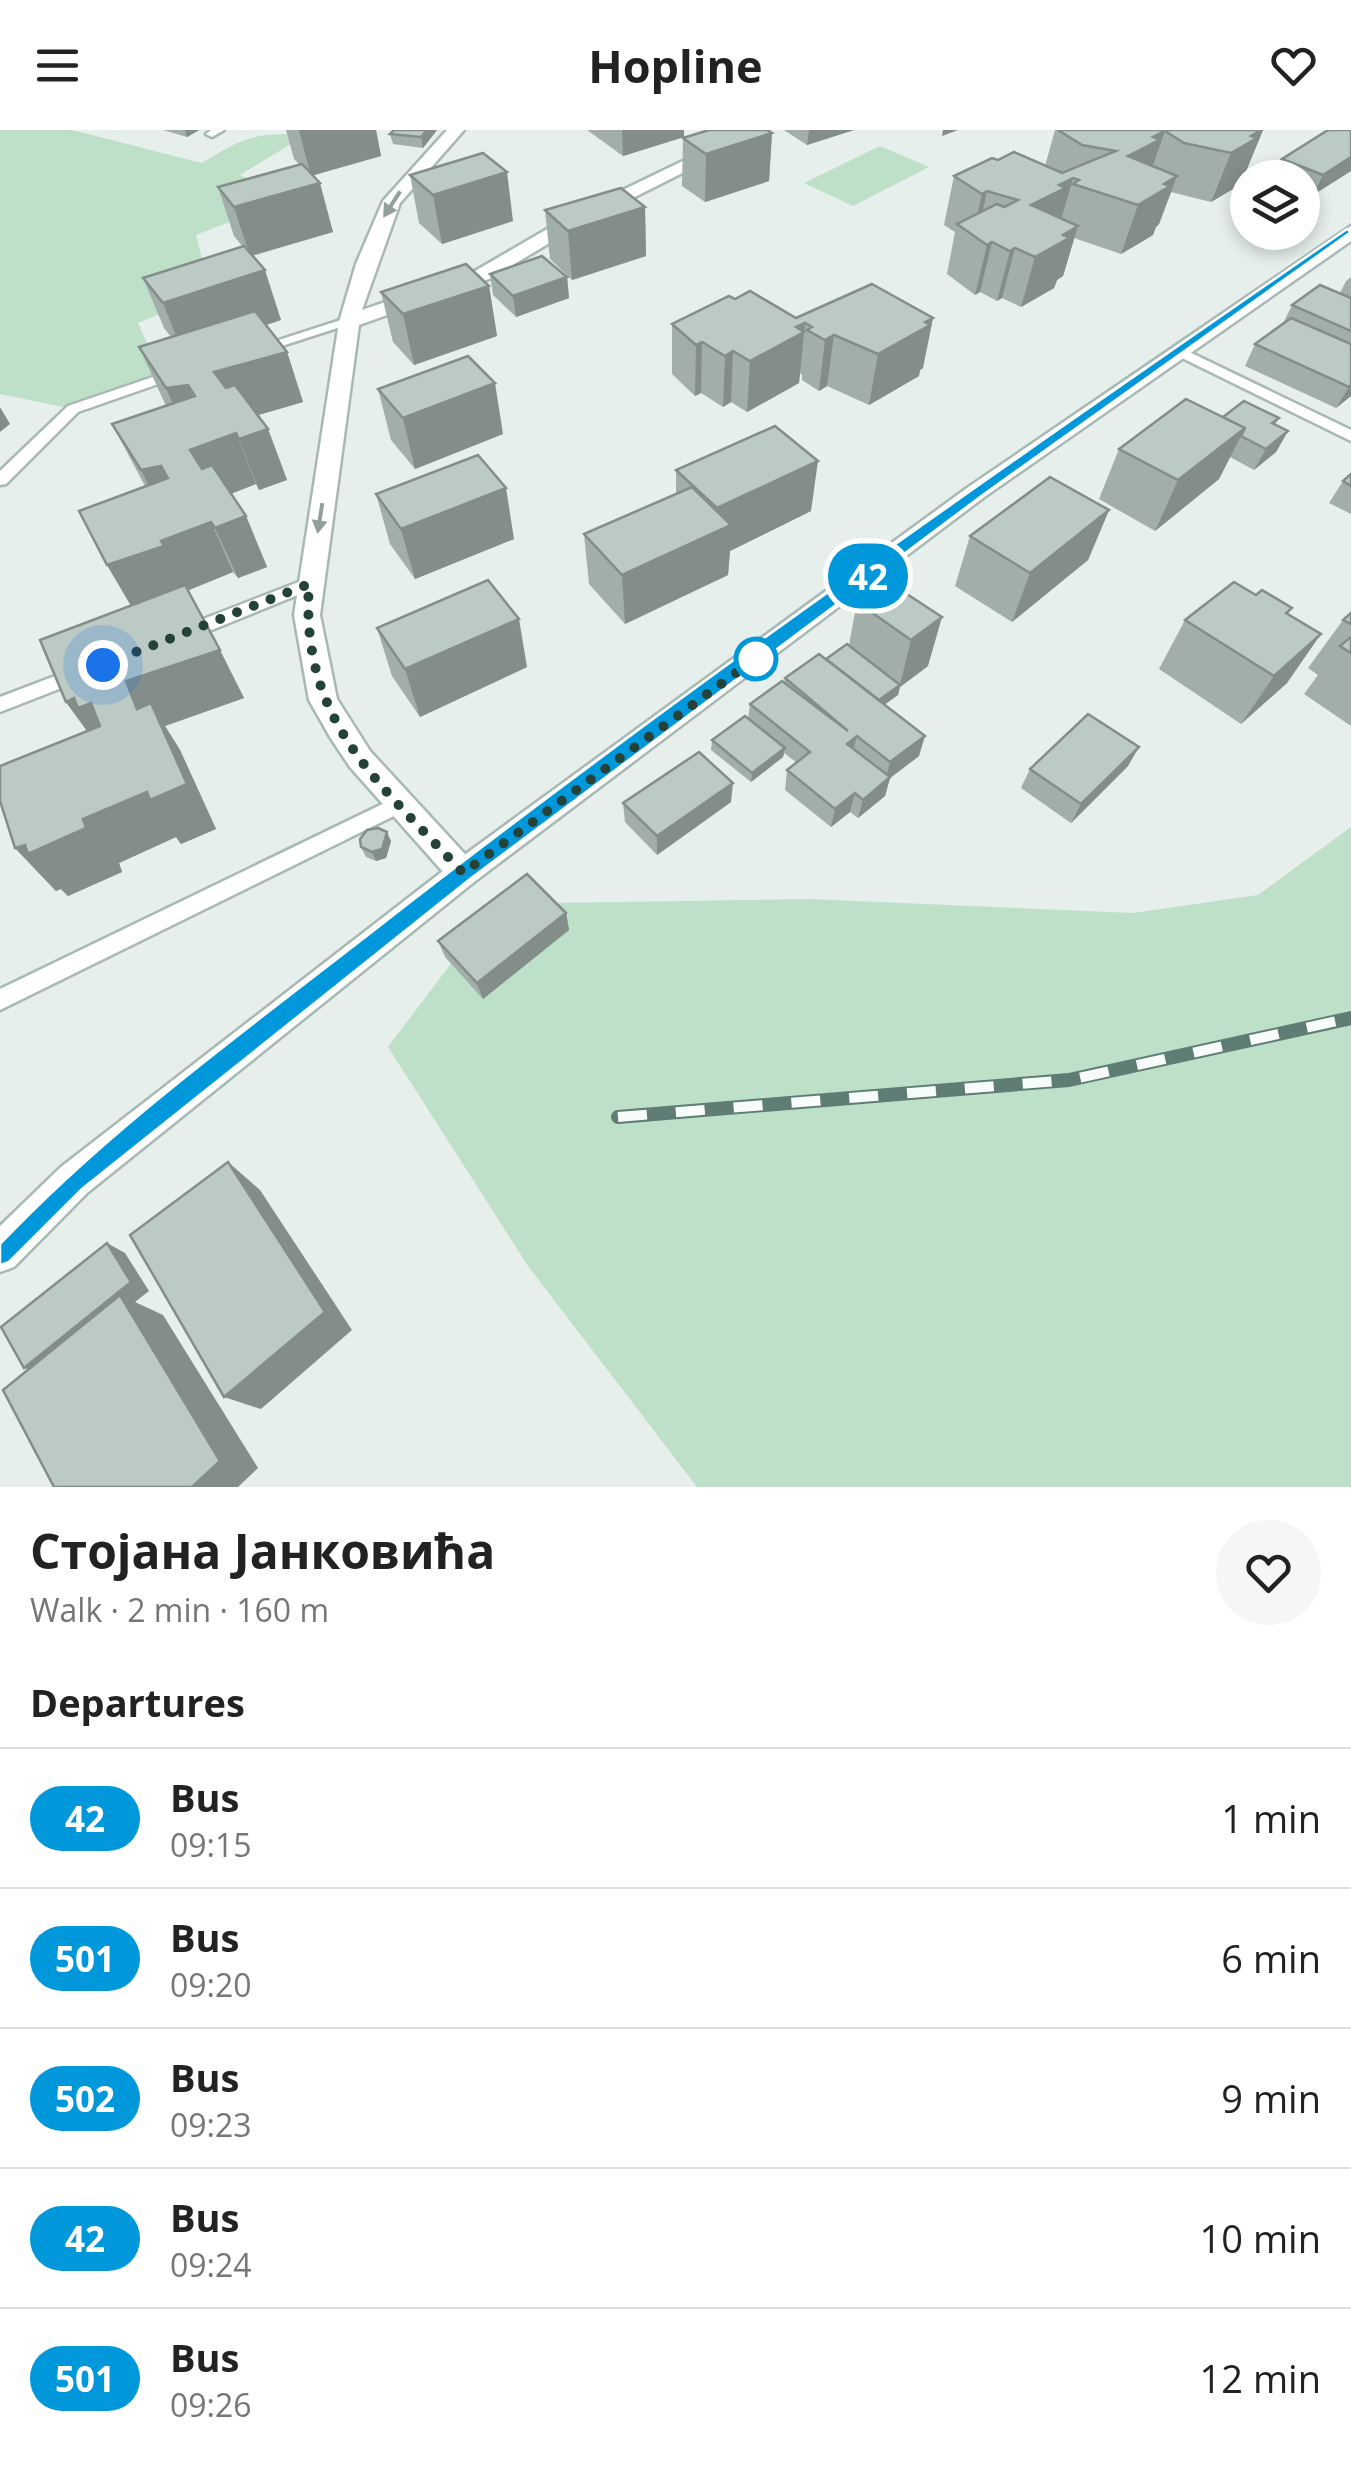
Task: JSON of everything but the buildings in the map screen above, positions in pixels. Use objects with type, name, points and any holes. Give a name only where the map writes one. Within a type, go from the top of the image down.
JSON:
[{"type":"street","points":[[456,130],[392,201],[376,231],[349,322],[309,584],[311,652],[322,700],[360,759],[463,873]]},
{"type":"street","points":[[349,322],[492,270],[579,218],[760,130]]},
{"type":"street","points":[[0,1252],[74,1180],[463,873],[975,493],[1351,232]]},
{"type":"lane","points":[[237,355],[349,322]]},
{"type":"lane","points":[[1179,351],[1351,436]]},
{"type":"lane","points":[[0,480],[73,409],[199,366]]},
{"type":"lane","points":[[164,641],[309,584]]},
{"type":"lane","points":[[0,705],[109,662]]},
{"type":"lane","points":[[0,1000],[399,804]]},
{"type":"green space","points":[[0,130],[72,130],[202,163],[250,138],[274,134],[304,136],[240,175],[291,198],[196,235],[211,294],[138,323],[162,377],[73,409],[0,394]]},
{"type":"green space","points":[[880,146],[929,167],[853,206],[804,183]]},
{"type":"green space","points":[[1351,827],[1351,1487],[697,1487],[528,1266],[388,1047],[496,904],[809,899],[1133,913],[1258,895]]},
{"type":"railway","points":[[618,1117],[1069,1080],[1351,1018]]},
{"type":"bus line","name":"42","points":[[0,1253],[74,1180],[463,873],[975,493],[1351,232]]},
{"type":"route","points":[[103,665],[309,584],[311,652],[322,700],[360,759],[463,873],[766,651],[756,659]]}]
